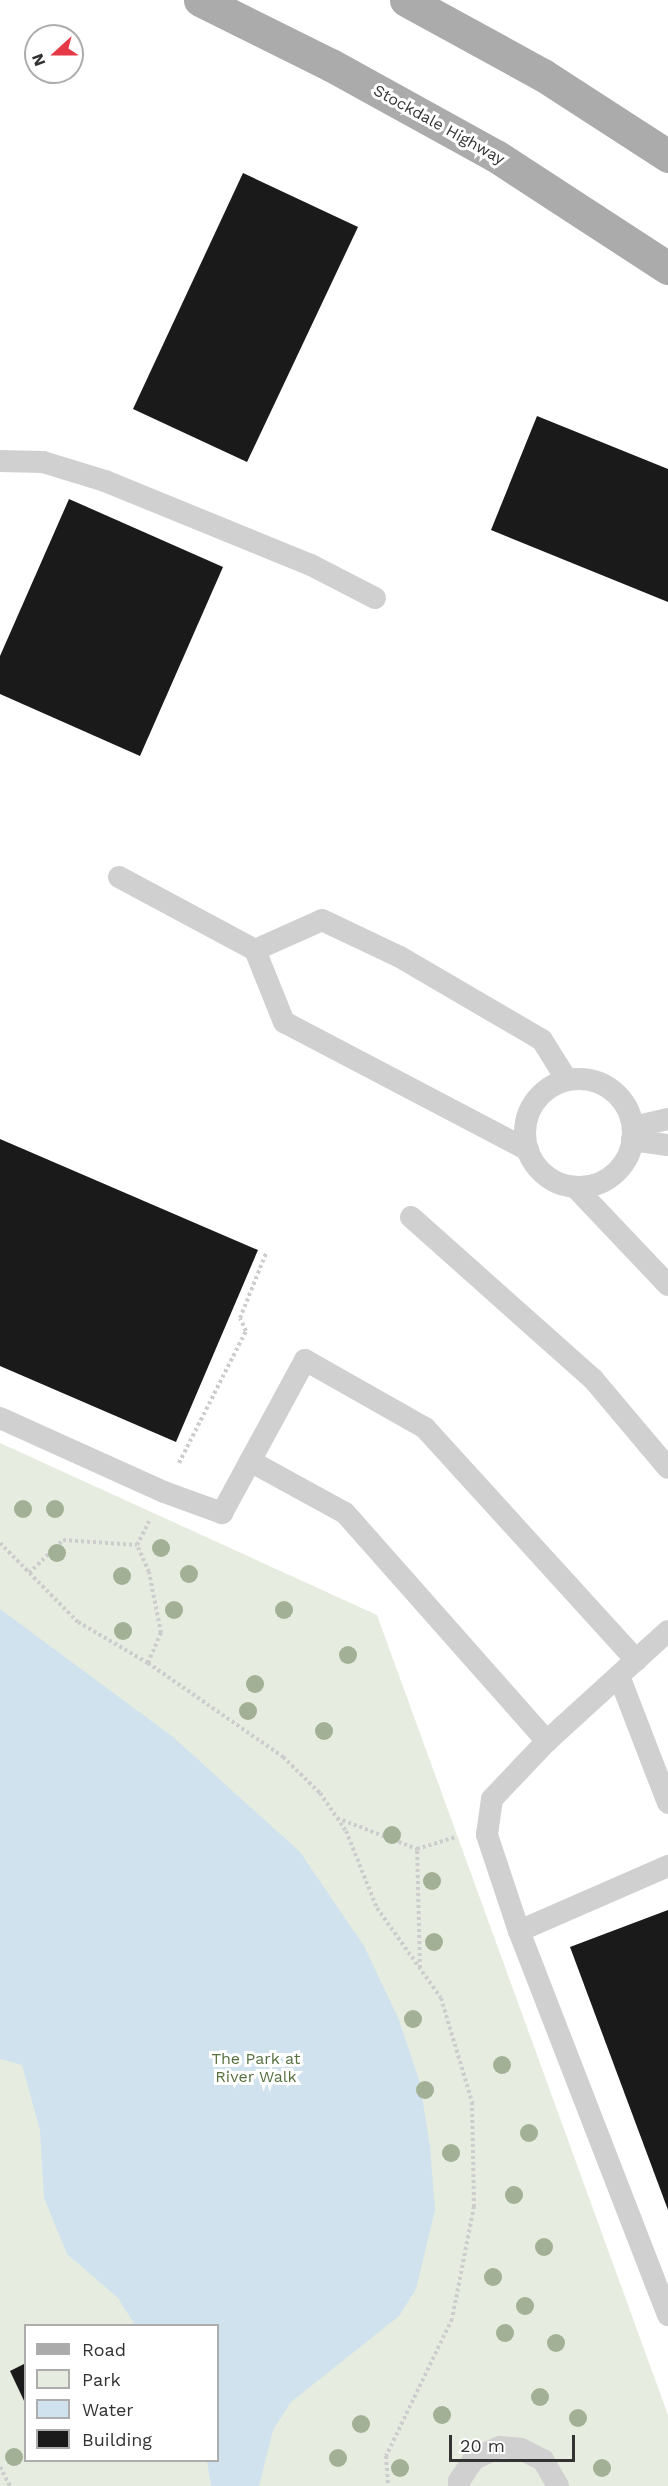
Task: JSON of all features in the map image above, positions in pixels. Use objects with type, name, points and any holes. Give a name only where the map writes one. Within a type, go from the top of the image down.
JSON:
[{"type":"main road","name":"Stockdale Highway","points":[[200,0],[332,65],[496,156],[668,268]]},
{"type":"main road","points":[[406,0],[543,75],[668,156]]},
{"type":"lane","points":[[0,461],[43,462],[105,481],[311,565],[375,598]]},
{"type":"lane","points":[[119,877],[255,950],[284,1022],[528,1150]]},
{"type":"lane","points":[[255,950],[322,920],[400,957],[542,1040],[567,1080]]},
{"type":"lane","points":[[585,1079],[603,1084],[618,1095],[628,1110],[633,1134],[625,1162],[614,1175],[599,1184],[564,1186],[549,1178],[536,1166],[528,1150],[526,1124],[537,1099],[551,1087],[567,1080],[585,1079]]},
{"type":"lane","points":[[633,1134],[668,1119]]},
{"type":"lane","points":[[633,1134],[668,1145]]},
{"type":"lane","points":[[575,1187],[668,1285]]},
{"type":"lane","points":[[411,1217],[593,1379],[668,1467]]},
{"type":"lane","points":[[0,1418],[164,1492],[222,1513],[305,1360],[425,1428],[636,1660]]},
{"type":"lane","points":[[250,1461],[345,1513],[547,1741]]},
{"type":"lane","points":[[668,1631],[547,1741],[492,1799],[487,1835],[519,1931],[668,2315]]},
{"type":"lane","points":[[619,1676],[668,1803]]},
{"type":"lane","points":[[519,1931],[668,1866]]},
{"type":"lane","points":[[459,2486],[459,2481],[474,2458],[500,2447],[521,2449],[543,2460],[558,2486]]},
{"type":"path","points":[[137,1545],[246,1331],[240,1317],[267,1251]]},
{"type":"path","points":[[28,1573],[63,1540],[137,1545]]},
{"type":"path","points":[[0,1543],[78,1622],[148,1663],[283,1757],[320,1792],[346,1831],[377,1908],[441,1998],[472,2102],[474,2206],[452,2319],[386,2456],[388,2486]]},
{"type":"path","points":[[137,1545],[149,1572],[161,1633],[148,1663]]},
{"type":"path","points":[[337,1818],[417,1849],[465,1834],[487,1835]]},
{"type":"path","points":[[417,1849],[420,1969]]},
{"type":"path","points":[[0,2467],[10,2486]]},
{"type":"green space","name":"The Park at River Walk","points":[[0,1443],[377,1615],[668,2415],[668,2486],[0,2486]]},
{"type":"water","points":[[0,1609],[173,1737],[300,1852],[364,1946],[399,2020],[420,2083],[430,2147],[435,2210],[416,2289],[399,2316],[291,2402],[273,2430],[259,2486],[211,2486],[207,2462],[219,2462],[219,2324],[134,2324],[118,2298],[67,2254],[44,2198],[40,2130],[22,2065],[0,2059]]},
{"type":"building","points":[[243,173],[358,227],[247,462],[133,409]]},
{"type":"building","points":[[537,416],[668,469],[668,602],[491,530]]},
{"type":"building","points":[[69,499],[223,567],[140,756],[0,694],[0,656]]},
{"type":"building","points":[[0,1139],[258,1250],[176,1442],[0,1366]]},
{"type":"building","points":[[668,1910],[668,2210],[570,1947]]},
{"type":"building","points":[[24,2364],[24,2401],[10,2371]]}]
